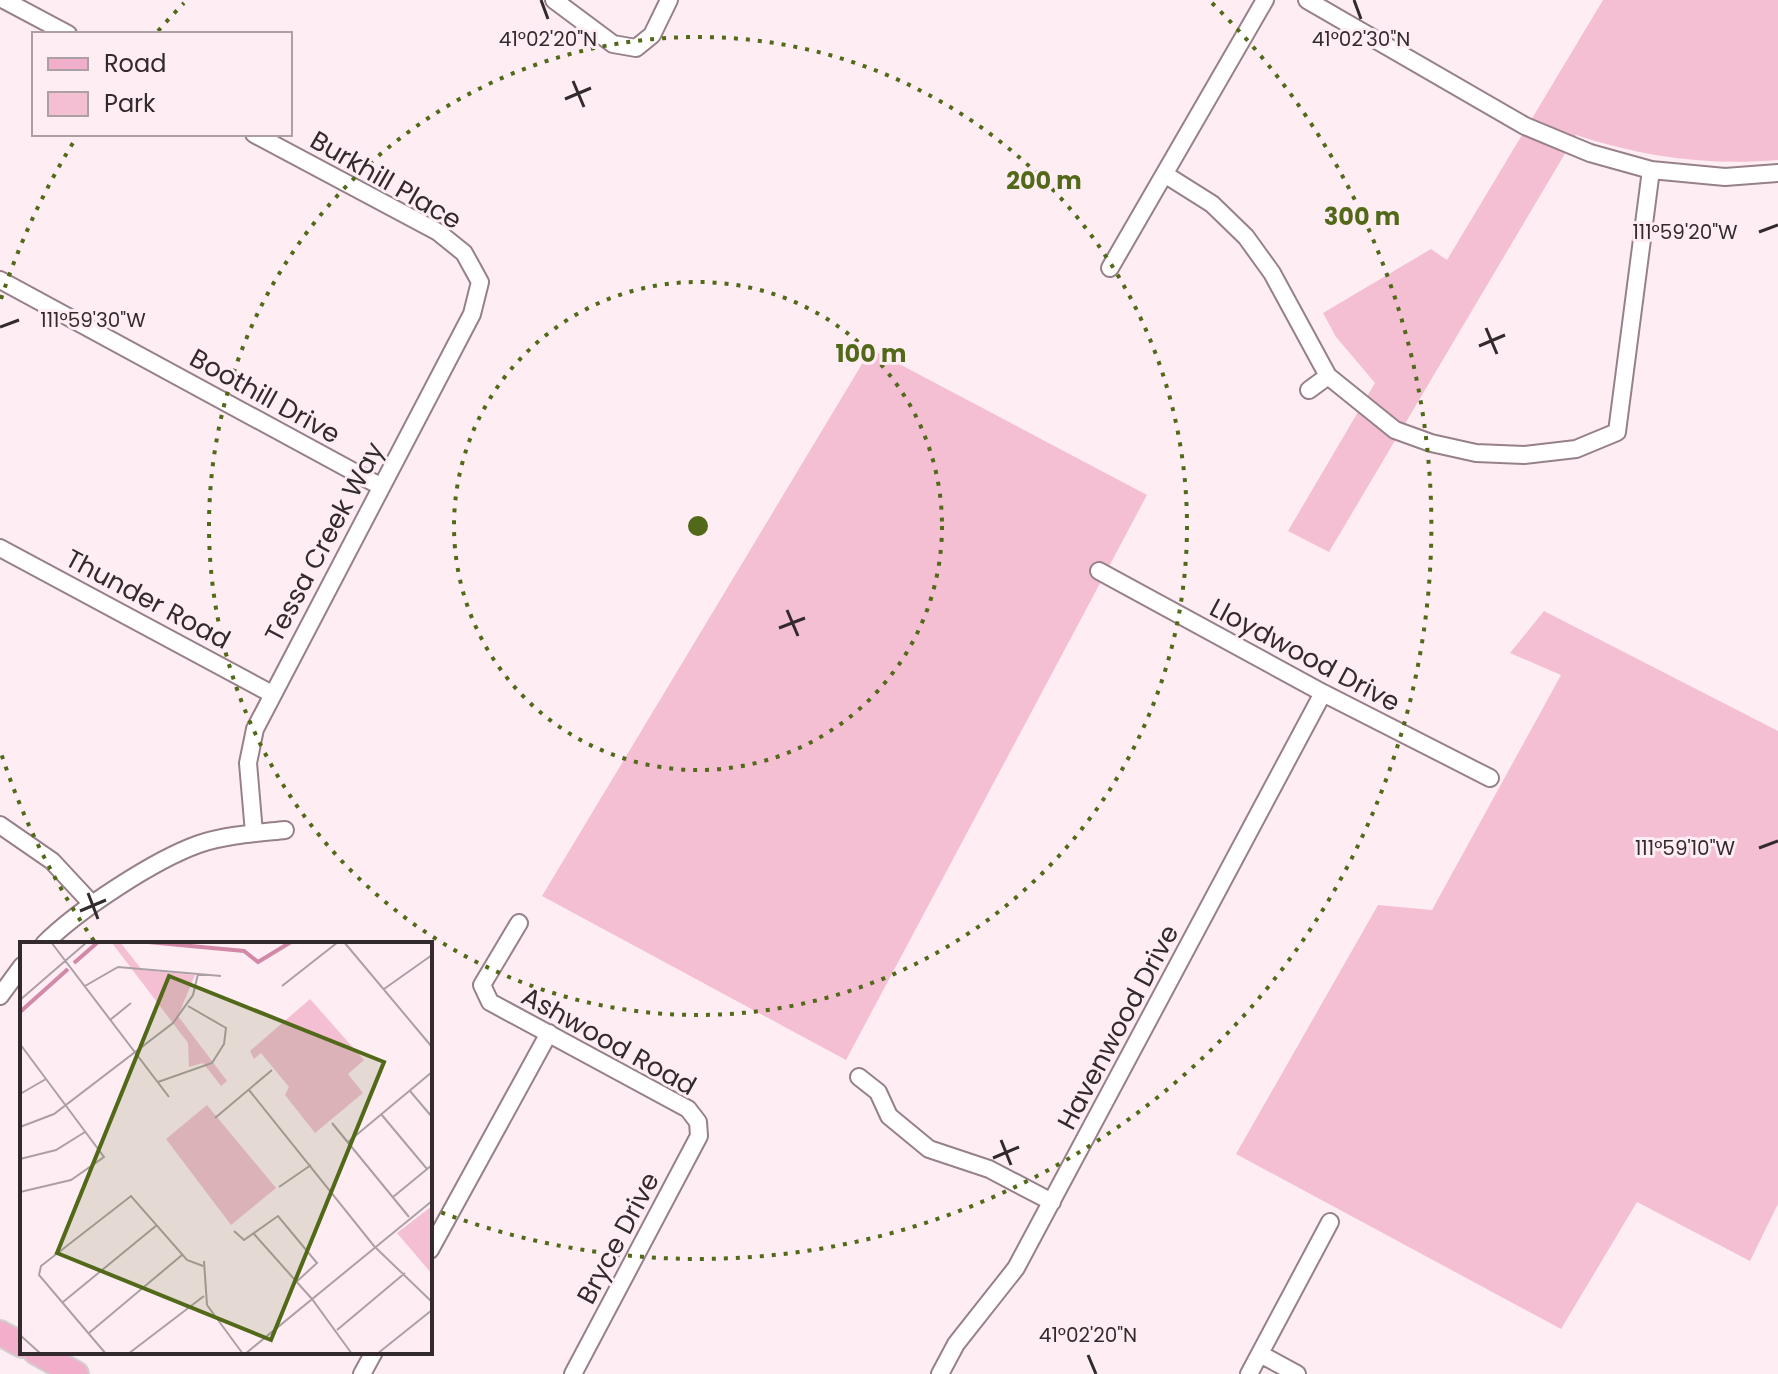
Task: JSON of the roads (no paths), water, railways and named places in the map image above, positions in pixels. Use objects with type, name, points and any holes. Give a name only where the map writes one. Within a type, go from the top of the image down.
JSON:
[{"type":"main road","points":[[0,1333],[20,1344]]},
{"type":"main road","points":[[40,1354],[76,1374]]},
{"type":"street","points":[[4,0],[64,32]]},
{"type":"street","points":[[554,0],[613,44],[636,48],[652,35],[669,0]]},
{"type":"street","points":[[1110,268],[1265,0]]},
{"type":"street","points":[[1307,0],[1525,126],[1590,153],[1651,170],[1725,177],[1778,173]]},
{"type":"street","name":"Burkhill Place","points":[[258,136],[438,232],[464,253],[480,282]]},
{"type":"street","points":[[1166,175],[1212,204],[1246,237],[1272,273],[1328,376],[1395,430],[1431,443],[1476,453],[1524,455],[1576,449],[1617,432],[1651,170]]},
{"type":"street","name":"Boothill Drive","points":[[0,280],[380,486]]},
{"type":"street","name":"Tessa Creek Way","points":[[254,833],[248,763],[255,729],[472,314],[480,282]]},
{"type":"street","points":[[1309,390],[1328,376]]},
{"type":"street","name":"Thunder Road","points":[[0,548],[272,694]]},
{"type":"street","name":"Lloydwood Drive","points":[[1099,571],[1323,693],[1490,778]]},
{"type":"street","name":"Havenwood Drive","points":[[940,1374],[956,1344],[1016,1268],[1323,693]]},
{"type":"street","points":[[0,825],[52,861],[92,904]]},
{"type":"street","points":[[46,942],[92,904],[200,844],[285,830]]},
{"type":"street","name":"Ashwood Road","points":[[519,923],[482,985],[490,1002],[688,1109],[698,1122]]},
{"type":"street","points":[[0,996],[20,969]]},
{"type":"street","points":[[432,1246],[549,1033]]},
{"type":"street","points":[[859,1077],[878,1092],[889,1116],[929,1149],[989,1169],[1052,1202]]},
{"type":"street","name":"Bryce Drive","points":[[573,1374],[699,1136],[698,1122]]},
{"type":"street","points":[[1249,1374],[1330,1222]]},
{"type":"street","points":[[362,1374],[373,1354]]},
{"type":"street","points":[[1260,1354],[1297,1374]]}]
